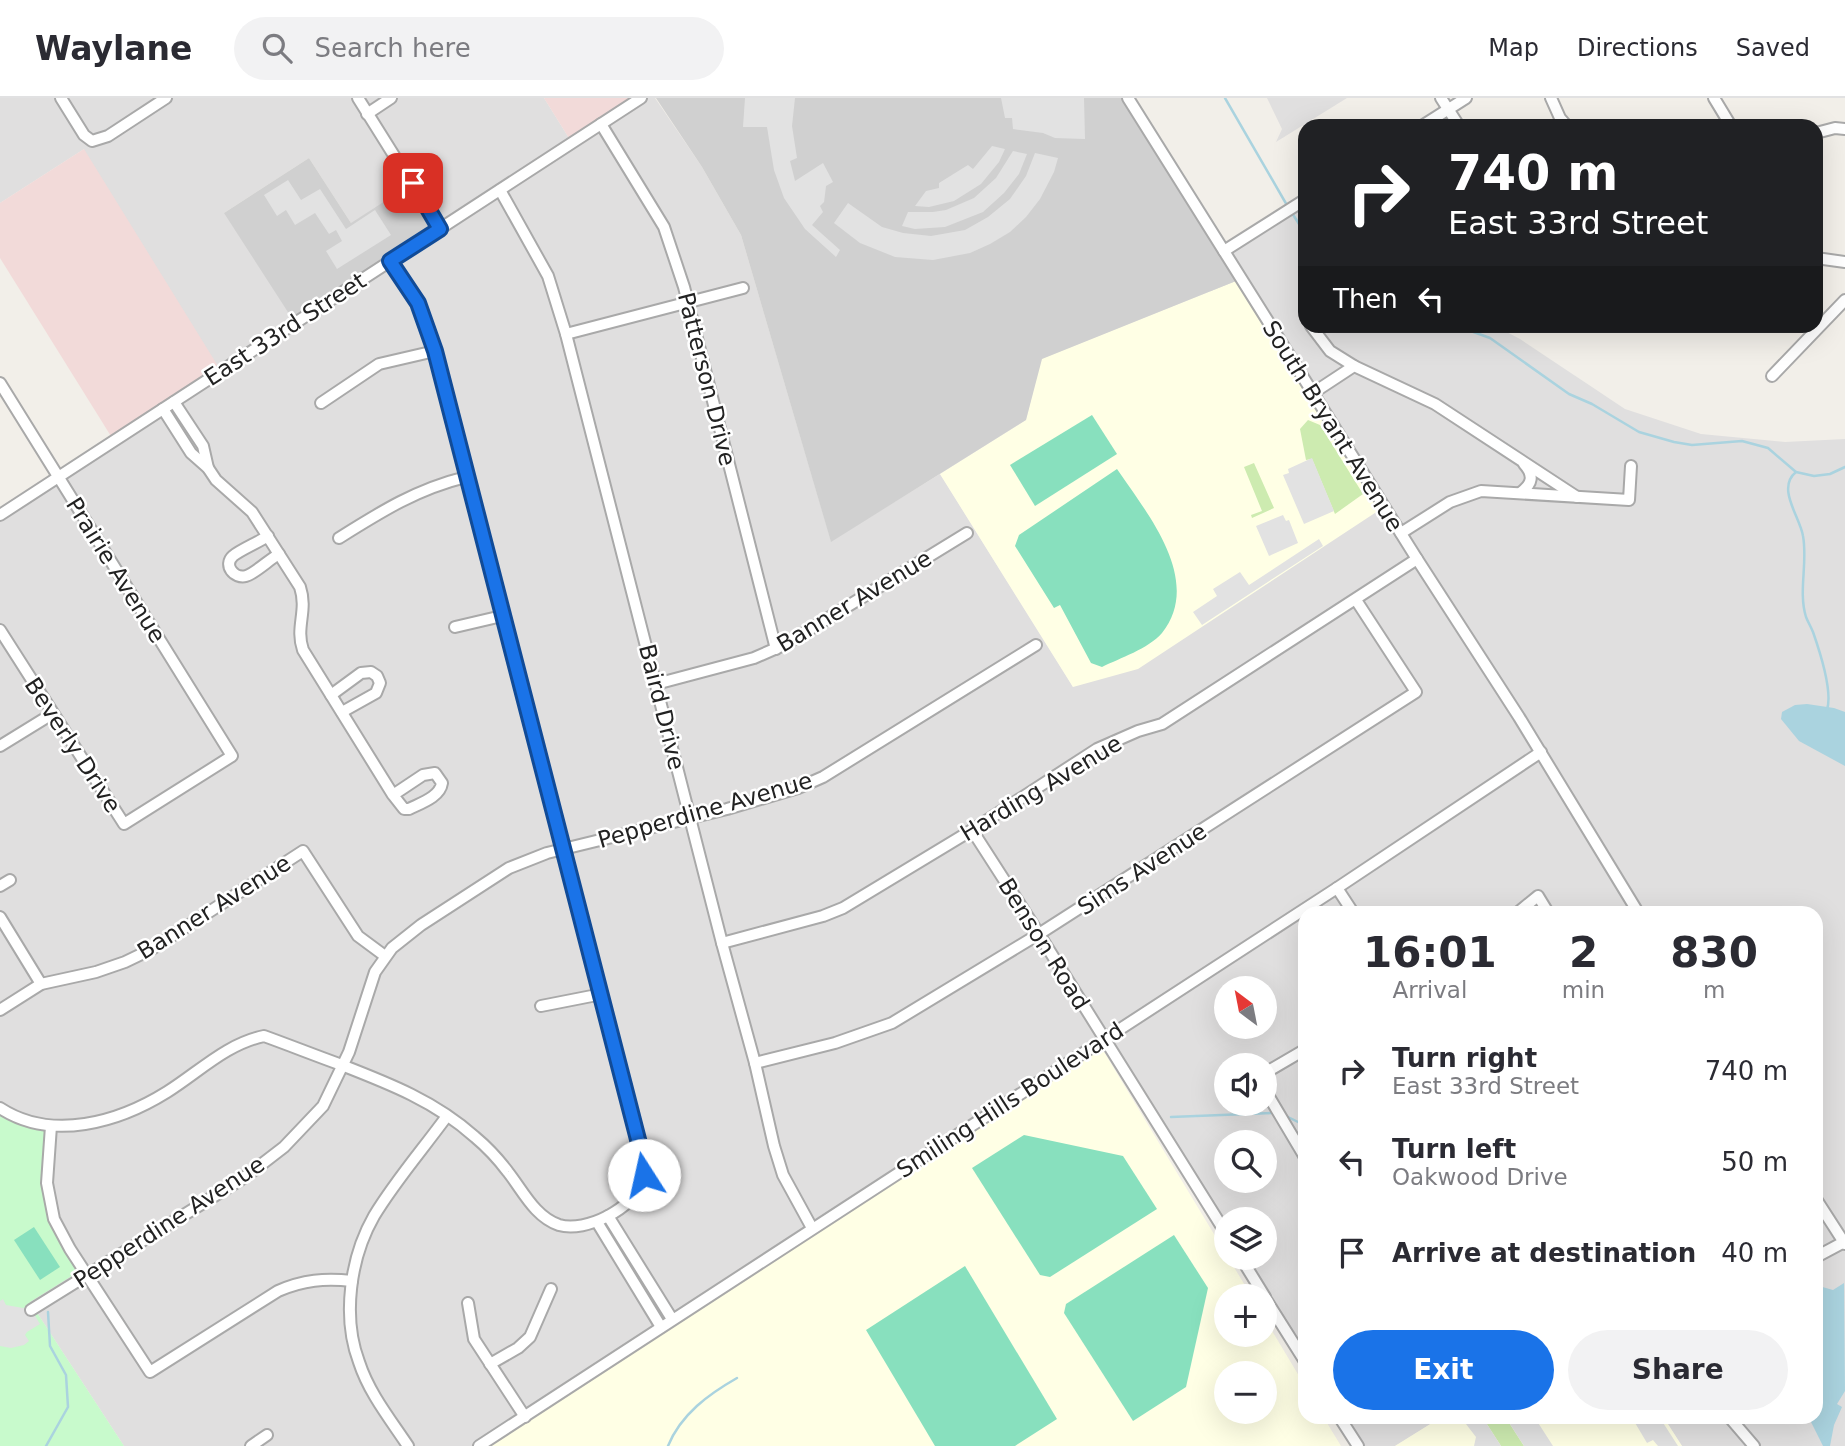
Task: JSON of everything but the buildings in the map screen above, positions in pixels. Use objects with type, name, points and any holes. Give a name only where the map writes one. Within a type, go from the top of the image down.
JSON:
[{"type":"street","points":[[61,98],[83,135],[92,141],[108,136],[166,98]]},
{"type":"street","points":[[358,98],[440,229]]},
{"type":"street","points":[[367,114],[391,98]]},
{"type":"street","name":"East 33rd Street","points":[[0,515],[641,98]]},
{"type":"street","name":"South Bryant Avenue","points":[[1128,98],[1541,752],[1634,906]]},
{"type":"street","points":[[1441,98],[1455,119]]},
{"type":"street","points":[[1433,119],[1466,98]]},
{"type":"street","points":[[1552,98],[1561,119]]},
{"type":"street","points":[[1714,98],[1727,119]]},
{"type":"street","name":"Patterson Drive","points":[[601,124],[664,227],[687,303],[776,649]]},
{"type":"street","points":[[1823,132],[1835,128],[1845,129]]},
{"type":"street","name":"Baird Drive","points":[[500,190],[548,276],[566,334],[755,1063],[774,1146],[783,1175],[812,1228]]},
{"type":"street","points":[[1224,251],[1298,204]]},
{"type":"street","points":[[1823,259],[1845,262]]},
{"type":"street","points":[[0,1108],[51,1126],[108,1120],[132,1112],[167,1092],[223,1052],[245,1040],[264,1037],[392,1083],[422,1099],[475,1137],[507,1170],[536,1210],[549,1220],[569,1227],[597,1222],[636,1194],[643,1182],[644,1167],[602,994],[435,351],[418,303],[390,261]]},
{"type":"street","points":[[566,334],[743,288]]},
{"type":"street","points":[[1823,323],[1845,300]]},
{"type":"street","points":[[1316,333],[1330,351],[1354,366],[1435,404],[1577,497]]},
{"type":"street","points":[[1772,376],[1813,333]]},
{"type":"street","points":[[321,403],[379,365],[435,351]]},
{"type":"street","points":[[1313,393],[1354,366]]},
{"type":"street","name":"Prairie Avenue","points":[[0,383],[232,756],[124,824]]},
{"type":"street","points":[[174,402],[200,441],[208,468]]},
{"type":"street","points":[[163,409],[188,448],[216,480],[252,512],[300,587],[304,600],[299,626],[303,650],[393,795]]},
{"type":"street","points":[[188,448],[200,441]]},
{"type":"street","points":[[1520,493],[1527,488],[1532,474],[1523,462]]},
{"type":"street","points":[[1401,534],[1450,502],[1482,491],[1629,500],[1631,466]]},
{"type":"street","points":[[339,538],[403,499],[466,477]]},
{"type":"street","name":"Banner Avenue","points":[[656,684],[754,658],[776,649],[967,533]]},
{"type":"street","points":[[268,536],[233,556],[230,569],[239,576],[248,576],[279,554]]},
{"type":"street","name":"Harding Avenue","points":[[722,943],[823,916],[843,908],[972,830],[1097,749],[1162,724],[1417,559]]},
{"type":"street","name":"Sims Avenue","points":[[755,1063],[835,1043],[892,1023],[1040,934],[1416,692],[1356,600]]},
{"type":"street","points":[[455,627],[502,617]]},
{"type":"street","name":"Beverly Drive","points":[[0,630],[124,824]]},
{"type":"street","name":"Pepperdine Avenue","points":[[32,1310],[245,1177],[284,1147],[323,1106],[343,1066],[359,1024],[370,983],[384,956],[421,925],[509,868],[563,849],[774,796],[823,777],[1036,645]]},
{"type":"street","points":[[331,695],[361,673],[371,672],[377,676],[380,683],[376,693],[342,712]]},
{"type":"street","points":[[0,746],[52,714]]},
{"type":"street","name":"Smiling Hills Boulevard","points":[[1310,906],[1541,752]]},
{"type":"street","name":"Benson Road","points":[[972,830],[1040,934],[1214,1215]]},
{"type":"street","name":"Banner Avenue","points":[[0,1010],[41,985],[96,972],[152,949],[303,851],[358,936],[384,956]]},
{"type":"street","points":[[0,887],[10,880]]},
{"type":"street","points":[[1338,888],[1349,906]]},
{"type":"street","points":[[1526,906],[1538,896],[1544,906]]},
{"type":"street","name":"Smiling Hills Boulevard","points":[[479,1446],[1298,914]]},
{"type":"street","points":[[0,917],[41,985]]},
{"type":"street","points":[[541,1006],[602,994]]},
{"type":"street","points":[[1277,1066],[1298,1054]]},
{"type":"street","points":[[1277,1110],[1298,1146]]},
{"type":"street","points":[[408,1446],[373,1394],[358,1362],[350,1323],[352,1281],[360,1248],[374,1217],[447,1116]]},
{"type":"street","points":[[51,1126],[47,1183],[50,1208],[61,1233],[150,1372],[294,1284],[310,1280],[352,1281]]},
{"type":"street","points":[[1823,1210],[1844,1243],[1823,1254]]},
{"type":"street","points":[[608,1216],[672,1319]]},
{"type":"street","points":[[597,1222],[661,1327]]},
{"type":"street","points":[[490,1364],[518,1348],[530,1337],[551,1289]]},
{"type":"street","points":[[468,1303],[471,1334],[525,1417]]},
{"type":"street","points":[[1277,1316],[1298,1350]]},
{"type":"street","points":[[1344,1424],[1358,1446]]},
{"type":"street","points":[[1735,1424],[1754,1446]]},
{"type":"street","points":[[251,1446],[267,1435]]},
{"type":"shaded area","points":[[0,98],[544,98],[572,143],[641,98],[655,98],[702,167],[741,235],[831,541],[940,474],[1073,687],[1224,251],[1298,209],[1298,333],[1508,333],[1625,409],[1701,434],[1785,442],[1845,439],[1845,1446],[1682,1446],[1668,1424],[1823,1424],[1823,906],[1298,906],[1298,1352],[1277,1317],[1277,1284],[1257,1284],[1248,1270],[1277,1270],[1277,1207],[1214,1207],[1214,1215],[1104,1040],[479,1446],[124,1446],[30,1302],[3,1110],[0,1115],[0,515],[114,441],[84,149],[0,203]],"holes":[[[309,158],[351,223],[224,213]]]},
{"type":"shaded area","points":[[544,98],[641,98],[572,143]]},
{"type":"shaded area","points":[[656,98],[1128,98],[1241,279],[1042,359],[1026,420],[831,542],[741,235],[702,167]]},
{"type":"shaded area","points":[[745,98],[795,98],[792,126],[797,158],[790,161],[795,181],[823,163],[833,182],[826,186],[824,202],[820,206],[823,212],[812,225],[840,250],[836,257],[805,229],[784,198],[774,170],[767,127],[743,127]]},
{"type":"shaded area","points":[[1001,98],[1084,98],[1085,139],[1055,138],[1043,133],[1013,129],[1012,118],[1005,118]]},
{"type":"shaded area","points":[[1267,98],[1347,98],[1313,119],[1298,119],[1298,128],[1276,142],[1282,129]]},
{"type":"shaded area","points":[[992,146],[1005,149],[999,162],[981,184],[954,201],[929,207],[915,206],[926,191],[939,188],[939,183],[968,165],[973,169]]},
{"type":"shaded area","points":[[84,149],[221,371],[114,441],[0,258],[0,203]]},
{"type":"shaded area","points":[[1013,151],[1027,154],[1019,174],[1004,193],[983,212],[945,227],[915,229],[902,226],[908,212],[946,210],[974,198],[996,178]]},
{"type":"shaded area","points":[[1035,153],[1058,158],[1040,199],[1010,232],[970,253],[933,260],[895,257],[860,243],[834,223],[848,203],[882,227],[903,233],[931,236],[965,230],[988,217],[1010,199],[1026,176]]},
{"type":"shaded area","points":[[309,158],[351,223],[413,183],[440,229],[295,323],[224,213]]},
{"type":"shaded area","points":[[288,180],[301,200],[320,189],[346,229],[375,210],[391,235],[337,269],[326,251],[342,241],[336,230],[329,234],[315,213],[295,225],[286,210],[277,216],[264,195]]},
{"type":"shaded area","points":[[1241,279],[1384,507],[1138,669],[1073,687],[940,474],[1026,420],[1041,359]]},
{"type":"shaded area","points":[[1312,458],[1334,511],[1304,524],[1283,475],[1289,473],[1288,469]]},
{"type":"shaded area","points":[[1283,515],[1286,521],[1289,520],[1298,543],[1269,556],[1256,526]]},
{"type":"shaded area","points":[[1319,539],[1323,546],[1202,625],[1193,612],[1217,596],[1213,589],[1240,572],[1249,585]]},
{"type":"shaded area","points":[[1101,1047],[1214,1234],[1214,1270],[1236,1270],[1244,1284],[1214,1284],[1214,1347],[1277,1347],[1277,1339],[1298,1374],[1298,1424],[1328,1424],[1341,1446],[490,1446]]},
{"type":"shaded area","points":[[3,1299],[6,1305],[23,1308],[29,1306],[40,1324],[27,1332],[25,1335],[29,1341],[24,1345],[11,1348],[0,1346],[0,1301]]},
{"type":"shaded area","points":[[1344,1424],[1430,1424],[1395,1446],[1358,1446]]},
{"type":"shaded area","points":[[1430,1424],[1668,1424],[1682,1446],[1395,1446]]},
{"type":"shaded area","points":[[1466,1424],[1487,1424],[1501,1446],[1474,1446],[1476,1437]]},
{"type":"shaded area","points":[[1510,1424],[1539,1424],[1553,1446],[1524,1446]]},
{"type":"shaded area","points":[[1636,1424],[1664,1424],[1678,1446],[1658,1446],[1653,1440],[1647,1443]]},
{"type":"green space","points":[[1092,415],[1117,454],[1035,506],[1010,465]]},
{"type":"green space","points":[[1308,420],[1320,425],[1363,494],[1335,514],[1312,459],[1306,460],[1300,429]]},
{"type":"green space","points":[[1254,463],[1274,508],[1252,518],[1251,515],[1262,511],[1244,467]]},
{"type":"green space","points":[[1117,469],[1166,547],[1174,569],[1177,591],[1173,612],[1162,633],[1142,648],[1102,667],[1091,663],[1060,605],[1054,608],[1015,546],[1019,535]]},
{"type":"green space","points":[[3,1110],[51,1126],[48,1196],[83,1269],[30,1302],[124,1446],[0,1446],[0,1115]]},
{"type":"green space","points":[[1024,1135],[1123,1156],[1157,1209],[1050,1277],[1040,1275],[972,1168]]},
{"type":"green space","points":[[34,1227],[60,1267],[40,1280],[14,1240]]},
{"type":"green space","points":[[1174,1235],[1208,1288],[1186,1387],[1133,1421],[1064,1313],[1066,1304]]},
{"type":"green space","points":[[965,1266],[1057,1419],[1015,1446],[935,1446],[866,1330]]},
{"type":"green space","points":[[1487,1424],[1510,1424],[1524,1446],[1501,1446]]},
{"type":"water","points":[[1807,704],[1845,712],[1845,766],[1799,741],[1781,719],[1782,712],[1795,705]]},
{"type":"water","points":[[1844,1283],[1845,1391],[1837,1404],[1842,1407],[1834,1425],[1830,1446],[1823,1446],[1812,1424],[1823,1424],[1823,1287],[1833,1290]]},
{"type":"waterway","points":[[1225,98],[1288,207]]},
{"type":"waterway","points":[[1292,213],[1298,222]]},
{"type":"waterway","points":[[1476,333],[1490,338],[1569,394],[1592,404],[1639,432],[1692,445],[1742,441],[1768,448],[1796,472],[1814,476],[1830,474],[1845,467]]},
{"type":"waterway","points":[[1796,472],[1790,479],[1789,494],[1803,536],[1804,607],[1825,671],[1827,710]]},
{"type":"waterway","points":[[1171,1117],[1214,1115]]},
{"type":"waterway","points":[[1286,1116],[1298,1122]]},
{"type":"waterway","points":[[46,1446],[68,1407],[66,1375],[50,1346],[48,1312]]},
{"type":"waterway","points":[[668,1446],[680,1424],[697,1406],[737,1378]]},
{"type":"route","points":[[413,183],[440,229],[390,261],[418,303],[435,351],[602,994],[642,1155],[644,1175]]}]
